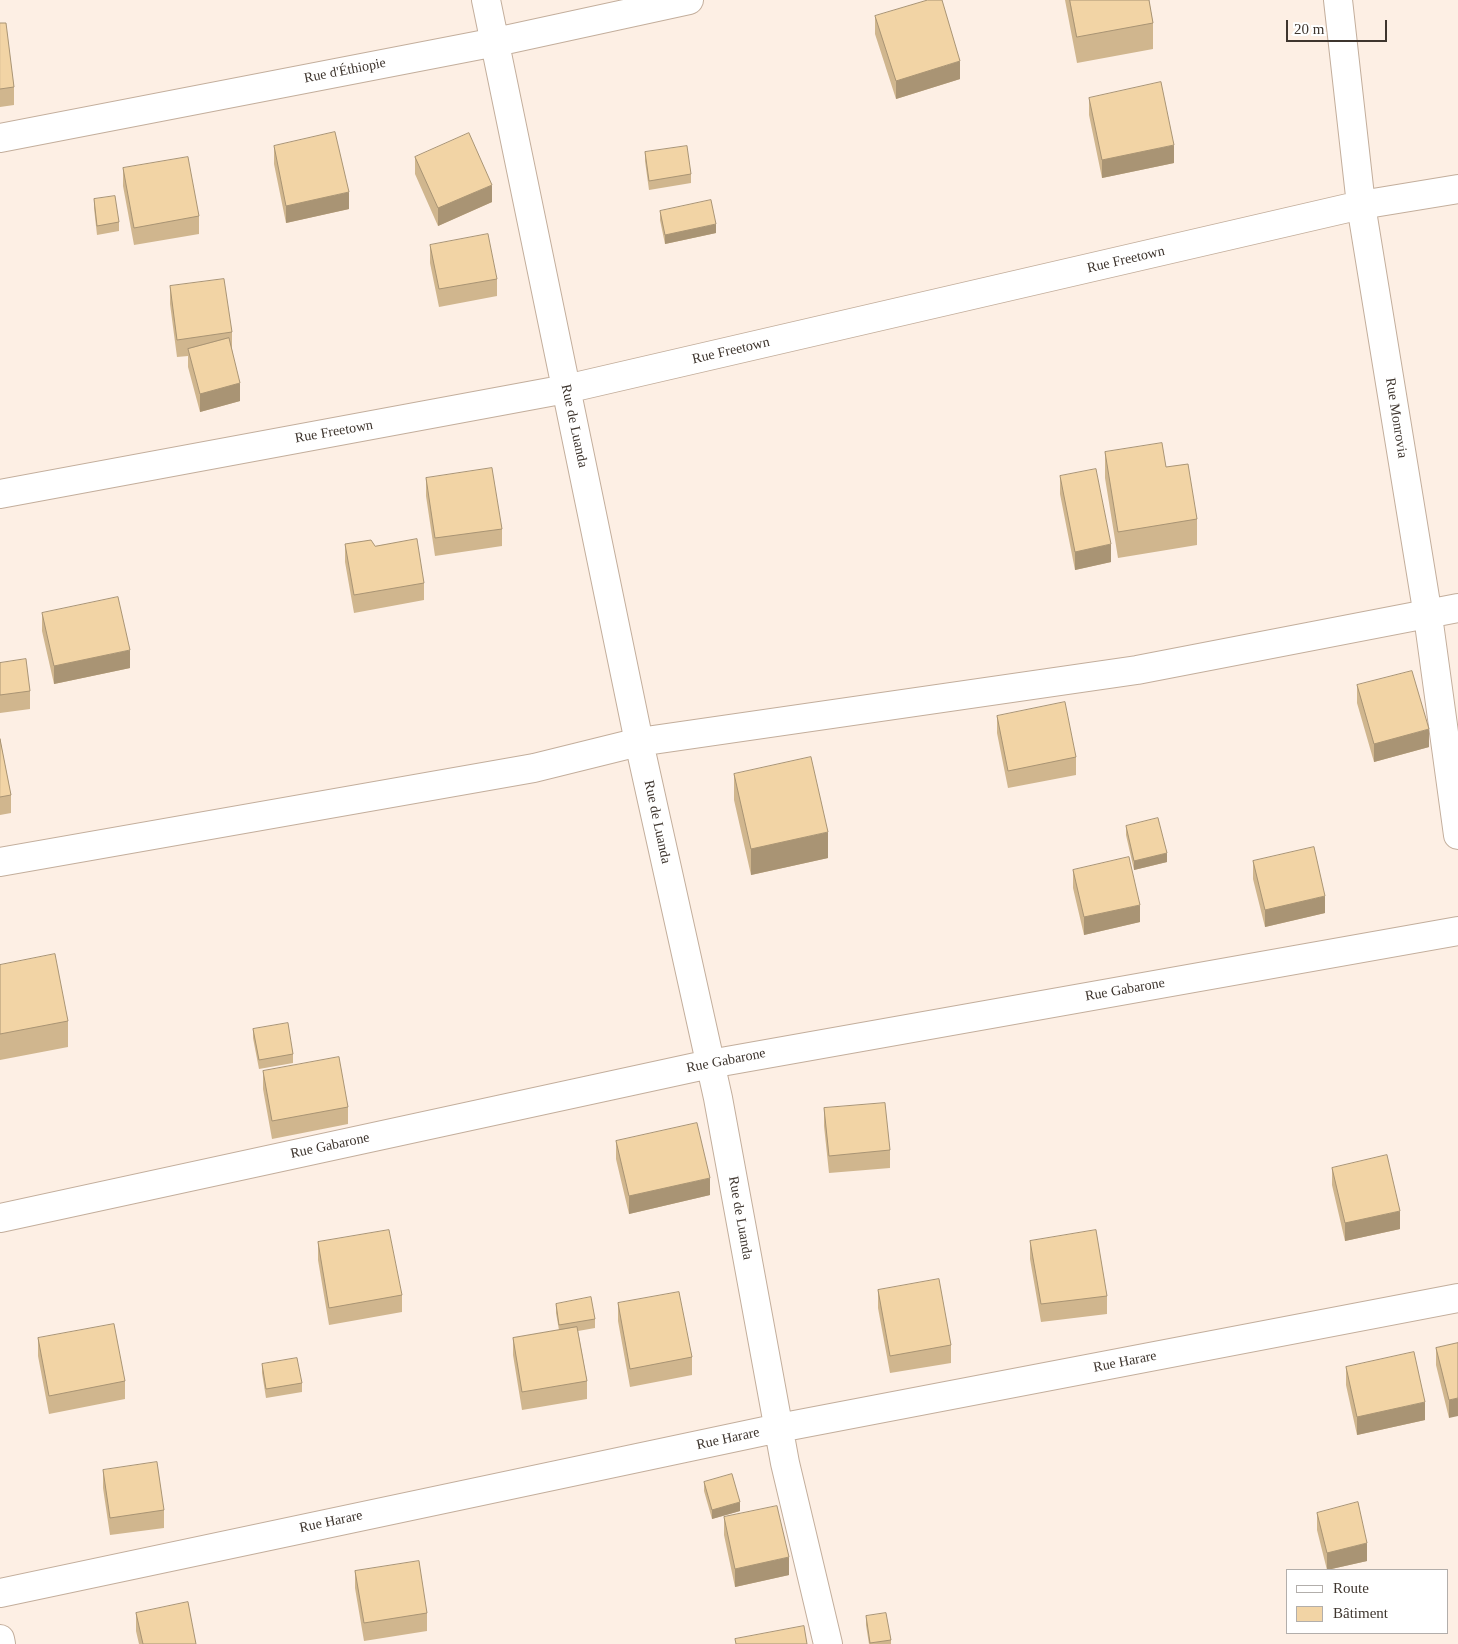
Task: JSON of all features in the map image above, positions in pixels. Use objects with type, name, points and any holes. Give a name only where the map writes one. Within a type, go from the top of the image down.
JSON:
[{"type":"street","name":"Rue de Luanda","points":[[486,0],[639,742],[710,1064],[779,1428],[828,1644]]},
{"type":"street","name":"Rue d'Éthiopie","points":[[0,138],[496,42],[689,0]]},
{"type":"street","name":"Rue Monrovia","points":[[1338,0],[1361,205],[1428,616],[1458,835]]},
{"type":"street","name":"Rue Freetown","points":[[0,494],[566,389],[1361,205],[1458,189]]},
{"type":"street","points":[[0,862],[534,768],[639,742],[1137,670],[1428,616],[1458,608]]},
{"type":"street","name":"Rue Gabarone","points":[[0,1218],[710,1064],[1458,932]]},
{"type":"street","name":"Rue Harare","points":[[0,1592],[779,1428],[1458,1298]]},
{"type":"street","points":[[0,1640],[1,1644]]},
{"type":"building","points":[[928,0],[942,0],[960,61],[896,81],[875,16]]},
{"type":"building","points":[[1070,0],[1149,0],[1153,23],[1077,37]]},
{"type":"building","points":[[0,23],[6,23],[14,87],[0,89]]},
{"type":"building","points":[[1161,82],[1174,145],[1102,160],[1089,98]]},
{"type":"building","points":[[335,132],[349,192],[286,206],[274,146]]},
{"type":"building","points":[[469,133],[492,185],[438,208],[415,157]]},
{"type":"building","points":[[687,146],[691,174],[649,181],[645,152]]},
{"type":"building","points":[[188,157],[199,216],[134,228],[123,168]]},
{"type":"building","points":[[115,196],[119,222],[97,226],[94,199]]},
{"type":"building","points":[[711,200],[716,224],[665,235],[660,211]]},
{"type":"building","points":[[488,234],[497,279],[439,289],[430,245]]},
{"type":"building","points":[[224,279],[232,332],[177,340],[170,286]]},
{"type":"building","points":[[229,338],[240,383],[200,394],[188,349]]},
{"type":"building","points":[[1162,443],[1166,467],[1188,464],[1197,519],[1118,532],[1105,452]]},
{"type":"building","points":[[492,468],[502,529],[435,538],[426,478]]},
{"type":"building","points":[[1096,469],[1111,544],[1075,552],[1060,476]]},
{"type":"building","points":[[417,539],[424,583],[354,595],[345,544],[371,540],[375,546]]},
{"type":"building","points":[[118,597],[130,650],[54,666],[42,613]]},
{"type":"building","points":[[26,659],[30,691],[0,695],[0,663]]},
{"type":"building","points":[[1412,671],[1429,729],[1374,744],[1357,685]]},
{"type":"building","points":[[1065,702],[1076,757],[1008,771],[997,716]]},
{"type":"building","points":[[0,739],[11,795],[0,797]]},
{"type":"building","points":[[811,757],[828,832],[751,849],[734,774]]},
{"type":"building","points":[[1158,818],[1167,853],[1134,861],[1126,826]]},
{"type":"building","points":[[1314,847],[1325,896],[1265,910],[1253,861]]},
{"type":"building","points":[[1129,857],[1140,905],[1084,917],[1073,870]]},
{"type":"building","points":[[55,954],[68,1021],[0,1034],[0,965]]},
{"type":"building","points":[[288,1023],[293,1054],[259,1060],[253,1029]]},
{"type":"building","points":[[339,1057],[348,1107],[272,1121],[263,1071]]},
{"type":"building","points":[[885,1103],[890,1150],[829,1156],[824,1108]]},
{"type":"building","points":[[697,1123],[710,1178],[629,1196],[616,1141]]},
{"type":"building","points":[[1387,1155],[1400,1211],[1345,1223],[1332,1168]]},
{"type":"building","points":[[389,1230],[402,1295],[329,1308],[318,1242]]},
{"type":"building","points":[[1096,1230],[1107,1296],[1041,1304],[1030,1241]]},
{"type":"building","points":[[939,1279],[951,1345],[890,1356],[878,1290]]},
{"type":"building","points":[[679,1292],[692,1357],[630,1369],[618,1303]]},
{"type":"building","points":[[591,1297],[595,1319],[559,1325],[556,1304]]},
{"type":"building","points":[[114,1324],[125,1381],[49,1396],[38,1338]]},
{"type":"building","points":[[577,1327],[587,1381],[522,1392],[513,1338]]},
{"type":"building","points":[[1458,1343],[1458,1398],[1449,1400],[1436,1348]]},
{"type":"building","points":[[1414,1352],[1425,1402],[1357,1417],[1346,1367]]},
{"type":"building","points":[[297,1358],[302,1383],[266,1389],[262,1364]]},
{"type":"building","points":[[157,1462],[164,1510],[110,1518],[103,1470]]},
{"type":"building","points":[[732,1474],[740,1502],[712,1510],[704,1482]]},
{"type":"building","points":[[1358,1502],[1367,1543],[1327,1553],[1317,1513]]},
{"type":"building","points":[[777,1506],[789,1557],[735,1569],[724,1517]]},
{"type":"building","points":[[419,1561],[427,1613],[364,1623],[355,1571]]},
{"type":"building","points":[[188,1602],[196,1644],[143,1644],[136,1613]]},
{"type":"building","points":[[886,1613],[891,1640],[870,1643],[866,1616]]},
{"type":"building","points":[[804,1626],[807,1644],[736,1644],[735,1639]]}]
